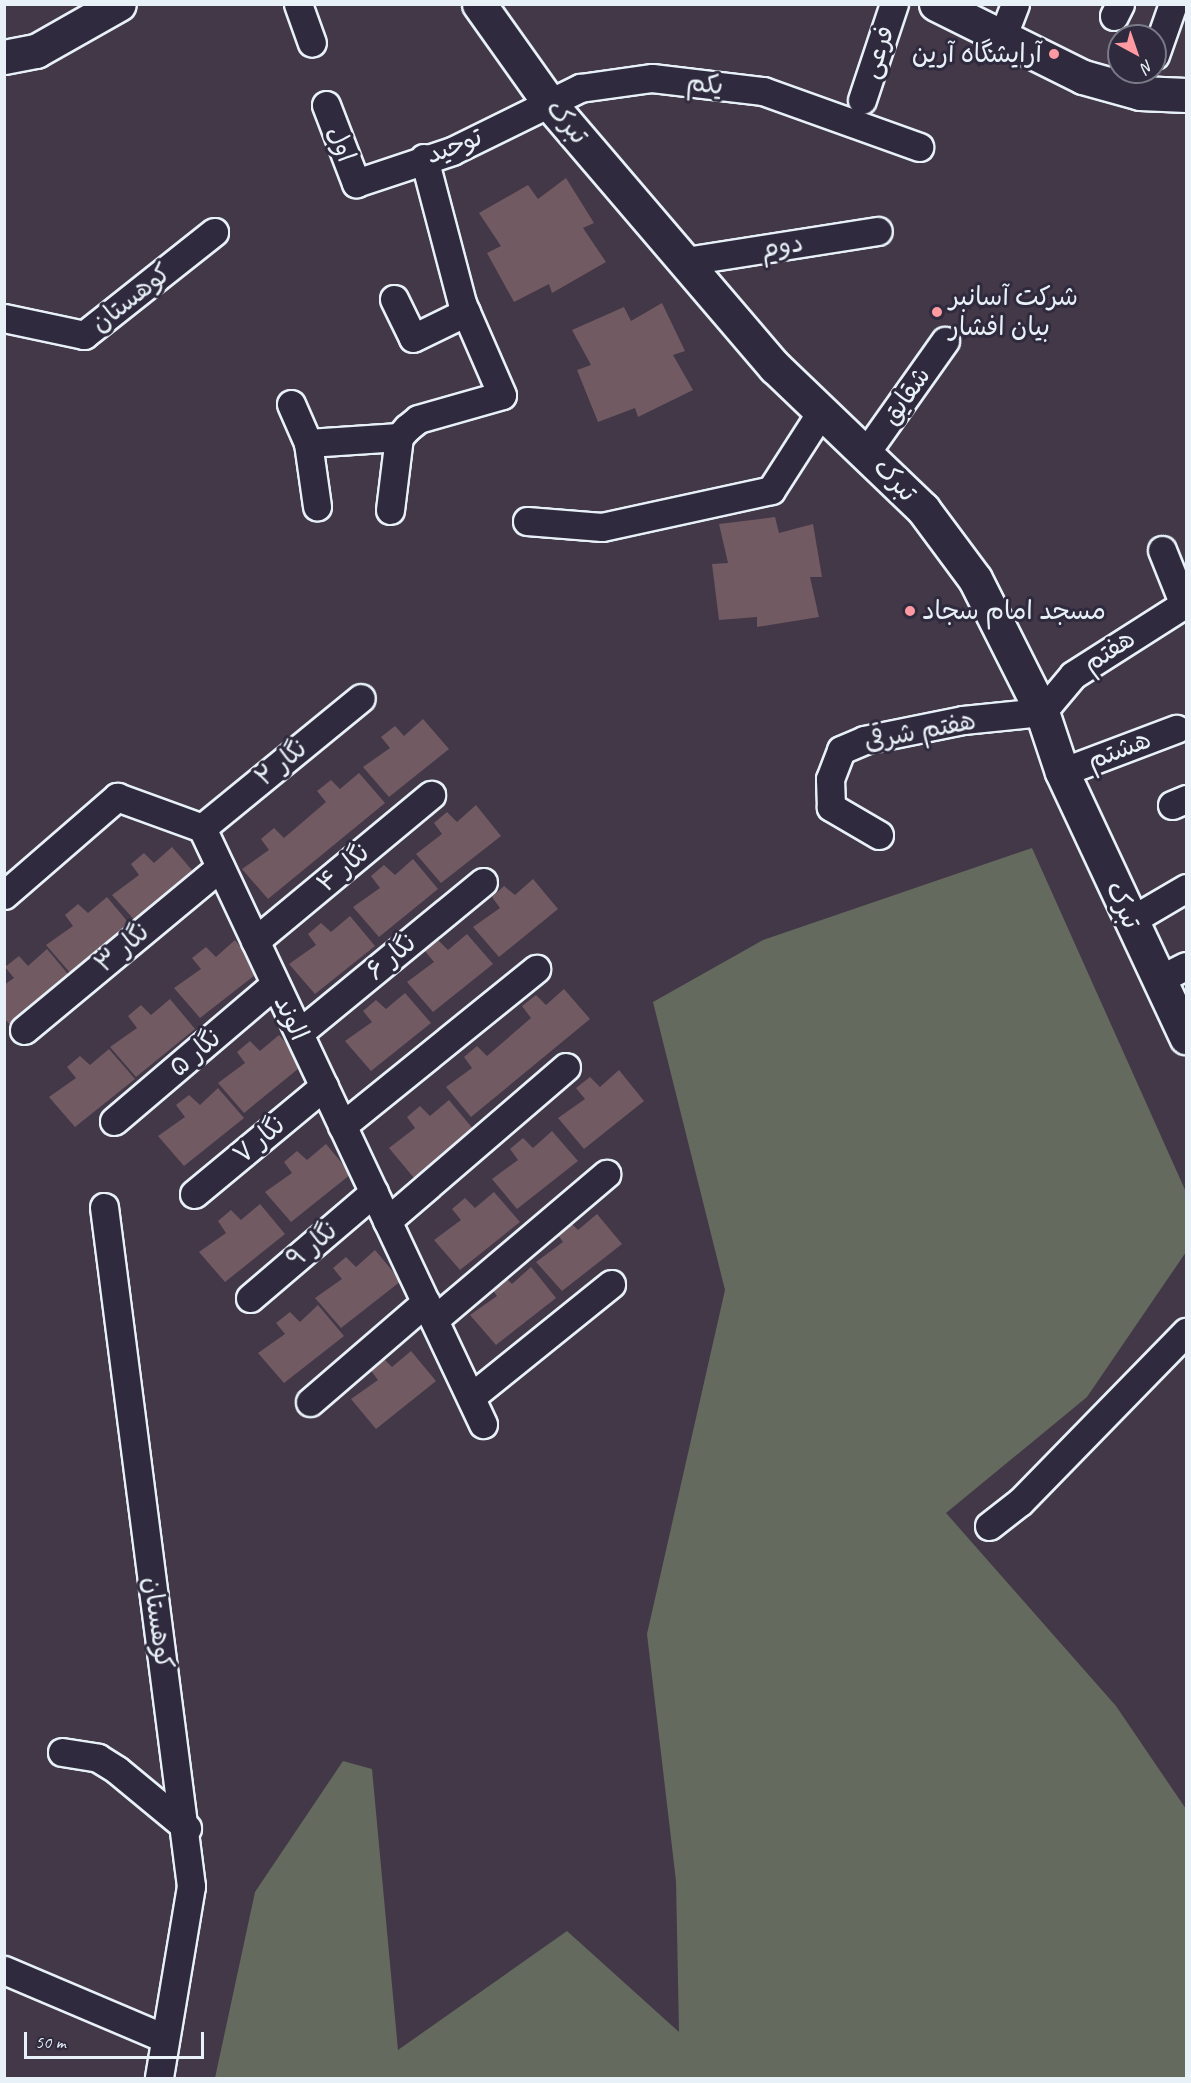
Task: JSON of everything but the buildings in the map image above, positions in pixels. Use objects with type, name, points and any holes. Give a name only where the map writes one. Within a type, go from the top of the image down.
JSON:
[{"type":"street","points":[[4,57],[36,51],[119,4]]},
{"type":"street","points":[[298,4],[312,43]]},
{"type":"street","name":"تبرک","points":[[480,4],[550,104],[775,367],[867,451],[923,509],[975,579],[1042,712],[1062,772],[1130,921],[1158,980],[1183,1019]]},
{"type":"street","name":"فرعی","points":[[861,112],[894,4]]},
{"type":"street","points":[[936,4],[1083,77],[1107,79]]},
{"type":"street","points":[[1002,38],[1015,4]]},
{"type":"street","points":[[1166,24],[1173,4]]},
{"type":"street","name":"یکم","points":[[550,104],[606,81],[652,78],[763,92],[861,112],[919,147]]},
{"type":"street","points":[[1148,84],[1186,95]]},
{"type":"street","name":"توحید","points":[[356,183],[424,158],[453,151],[550,104]]},
{"type":"street","name":"اول","points":[[326,105],[356,183]]},
{"type":"street","points":[[390,510],[399,437],[418,419],[502,395],[466,312],[424,158]]},
{"type":"street","name":"دوم","points":[[686,261],[878,231]]},
{"type":"street","name":"کوهستان","points":[[4,318],[84,335],[214,232]]},
{"type":"street","points":[[394,299],[413,338],[466,312]]},
{"type":"street","name":"شقایق","points":[[867,451],[945,341]]},
{"type":"street","points":[[291,404],[308,443],[317,506]]},
{"type":"street","points":[[527,521],[602,527],[771,490],[821,411]]},
{"type":"street","points":[[308,443],[399,437]]},
{"type":"street","points":[[1162,550],[1185,604]]},
{"type":"street","name":"هفتم","points":[[1042,712],[1072,675],[1185,604]]},
{"type":"street","name":"نگار ۲","points":[[202,828],[361,698]]},
{"type":"street","name":"هفتم شرقی","points":[[879,835],[831,807],[830,779],[841,750],[864,740],[963,720],[1042,712]]},
{"type":"street","name":"هشتم","points":[[1062,772],[1176,729]]},
{"type":"street","name":"نگار ۴","points":[[255,941],[430,795]]},
{"type":"street","points":[[4,895],[117,798],[202,828]]},
{"type":"street","name":"الوند","points":[[202,828],[483,1424]]},
{"type":"street","name":"نگار ۳","points":[[24,1030],[220,867]]},
{"type":"street","name":"نگار ۶","points":[[299,1033],[483,882]]},
{"type":"street","points":[[1130,921],[1186,888]]},
{"type":"street","points":[[1158,980],[1186,966]]},
{"type":"street","points":[[342,1126],[536,969]]},
{"type":"street","name":"نگار ۵","points":[[114,1121],[275,984]]},
{"type":"street","points":[[387,1221],[566,1067]]},
{"type":"street","name":"نگار ۷","points":[[194,1194],[324,1086]]},
{"type":"street","points":[[310,1402],[606,1174]]},
{"type":"street","name":"نگار ۹","points":[[250,1298],[374,1192]]},
{"type":"street","name":"کوهستان","points":[[104,1208],[187,1828],[191,1886],[159,2079]]},
{"type":"street","points":[[471,1397],[611,1284]]},
{"type":"street","points":[[989,1526],[1020,1502],[1186,1332]]},
{"type":"street","points":[[62,1752],[98,1758],[117,1770],[187,1828]]},
{"type":"street","points":[[4,1970],[164,2038]]},
{"type":"green space","points":[[1032,848],[1186,1192],[1186,1252],[1087,1397],[946,1513],[1116,1706],[1186,1809],[1186,2078],[215,2078],[255,1892],[343,1761],[372,1769],[398,2050],[567,1931],[679,2032],[676,1881],[647,1634],[725,1290],[653,1002],[763,940]]},
{"type":"place","name":"آرایشگاه آرین","points":[[1054,54]]},
{"type":"place","name":"شرکت آسانبر بیان افشار","points":[[937,312]]},
{"type":"place","name":"مسجد امام سجاد","points":[[910,611]]}]
